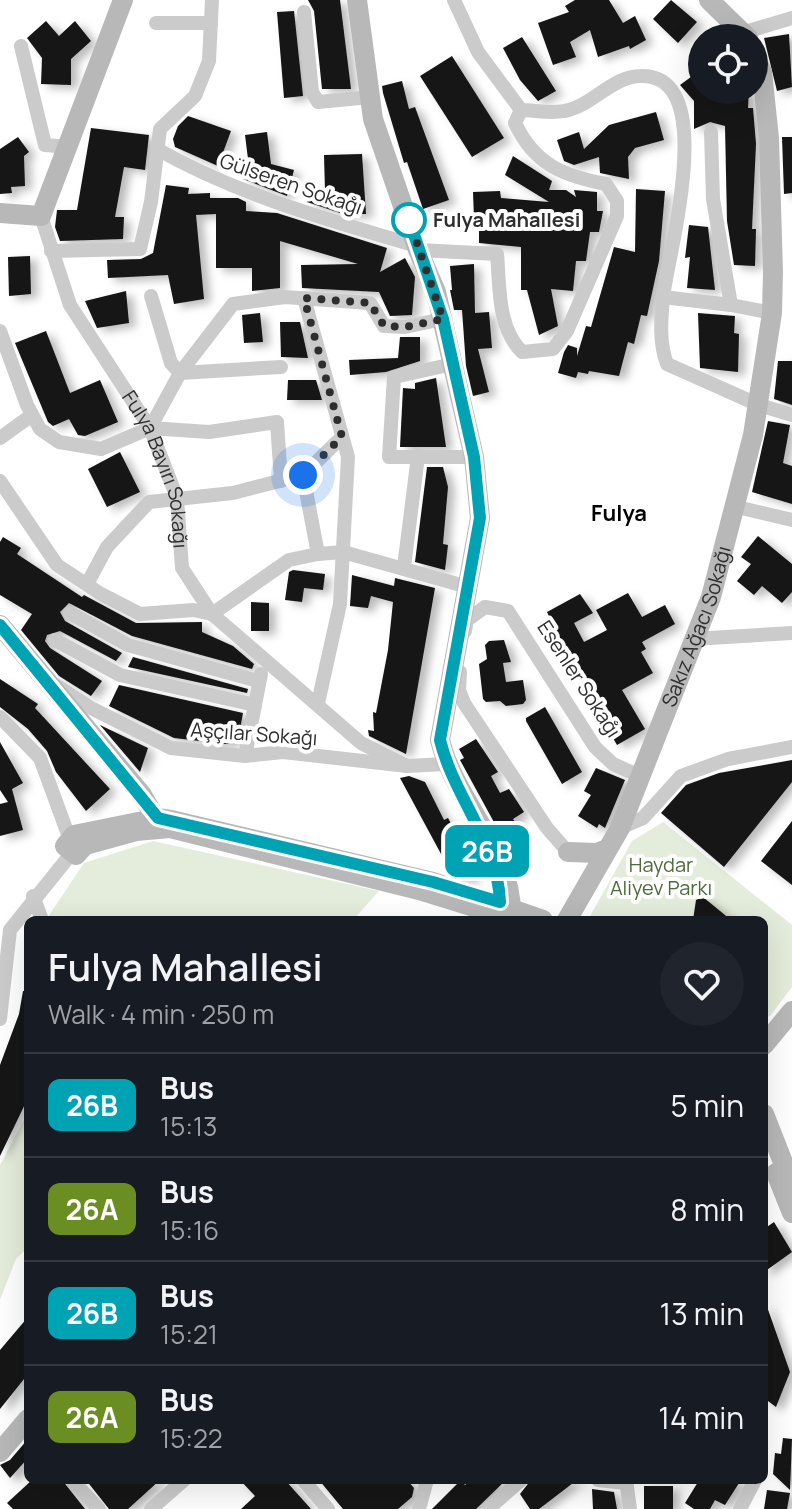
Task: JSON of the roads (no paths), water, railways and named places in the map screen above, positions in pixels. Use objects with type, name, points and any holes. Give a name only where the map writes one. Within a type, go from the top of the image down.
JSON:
[{"type":"street","points":[[0,213],[41,216],[70,147],[123,0]]},
{"type":"street","points":[[51,251],[140,249],[151,202],[160,129],[195,96],[209,61],[212,0]]},
{"type":"street","points":[[357,0],[373,119],[443,319],[474,457],[480,518],[453,690],[440,740],[446,764],[472,812],[509,913]]},
{"type":"street","points":[[454,0],[478,52],[521,110],[565,111],[628,78],[644,75],[659,80],[670,90],[680,113],[686,149],[682,199],[663,297],[660,347],[667,364],[759,405],[792,415]]},
{"type":"street","points":[[712,1],[735,24]]},
{"type":"street","points":[[304,12],[312,92],[318,102],[370,97]]},
{"type":"street","points":[[768,27],[792,18]]},
{"type":"street","points":[[156,23],[211,23]]},
{"type":"street","points":[[21,46],[45,145],[70,147]]},
{"type":"street","name":"Sakız Ağacı Sokağı","points":[[569,916],[584,885],[620,828],[642,777],[711,597],[737,507],[759,405],[772,313],[769,138],[765,104]]},
{"type":"street","name":"Gülseren Sokağı","points":[[157,149],[202,175],[418,248],[497,254],[501,306],[510,340],[522,352],[553,349],[567,331],[617,216],[617,201],[606,184],[569,178],[527,148],[515,123],[521,110]]},
{"type":"street","points":[[711,132],[713,199],[731,305]]},
{"type":"street","name":"Fulya Bayırı Sokağı","points":[[41,216],[70,305],[150,428],[177,498],[182,568],[212,614],[264,663],[318,703],[361,743],[407,766]]},
{"type":"street","points":[[151,296],[171,363],[180,373]]},
{"type":"street","points":[[663,297],[772,313]]},
{"type":"street","points":[[150,428],[180,373],[233,304],[304,298],[370,303],[384,326],[405,327],[443,319]]},
{"type":"street","points":[[304,298],[348,457],[336,628],[318,703]]},
{"type":"street","points":[[0,331],[32,415],[40,429],[59,442],[101,449],[150,428],[209,432],[277,422],[281,481]]},
{"type":"street","points":[[453,364],[394,377],[389,457],[474,457]]},
{"type":"street","points":[[180,373],[281,367]]},
{"type":"street","points":[[0,438],[32,415]]},
{"type":"street","points":[[87,584],[107,547],[149,502],[233,493],[303,475],[342,437]]},
{"type":"street","points":[[404,567],[418,456]]},
{"type":"street","points":[[303,475],[318,554]]},
{"type":"street","points":[[0,481],[57,565],[140,614],[193,610],[212,614],[289,560],[318,554],[343,552],[468,587]]},
{"type":"street","points":[[737,507],[792,520]]},
{"type":"street","name":"Esenler Sokağı","points":[[453,690],[467,620],[485,607],[508,611],[595,747],[613,764],[642,777]]},
{"type":"street","points":[[70,613],[128,645],[258,681]]},
{"type":"street","points":[[0,625],[159,822]]},
{"type":"street","points":[[693,639],[792,633]]},
{"type":"street","points":[[55,640],[120,675],[255,705]]},
{"type":"street","points":[[245,756],[264,663]]},
{"type":"street","name":"Aşçılar Sokağı","points":[[35,666],[91,708],[171,748],[245,756],[283,752],[407,766],[446,764]]},
{"type":"street","points":[[453,690],[568,852],[584,885]]},
{"type":"street","points":[[0,717],[40,758],[75,843]]},
{"type":"street","points":[[620,828],[643,818],[681,776],[728,759],[792,747]]},
{"type":"street","points":[[1,1012],[5,930],[75,843],[159,822],[433,882],[509,913]]},
{"type":"street","points":[[568,852],[597,853],[607,849]]},
{"type":"street","points":[[33,896],[40,916]]},
{"type":"street","points":[[771,1030],[792,1011]]},
{"type":"street","points":[[768,1124],[792,1185]]},
{"type":"street","points":[[768,1154],[792,1213]]},
{"type":"street","points":[[0,1452],[24,1428]]},
{"type":"street","points":[[76,1484],[99,1509]]},
{"type":"street","points":[[151,1509],[179,1484]]},
{"type":"street","points":[[306,1484],[328,1509]]},
{"type":"street","points":[[419,1509],[426,1484]]},
{"type":"street","points":[[488,1509],[516,1484]]},
{"type":"street","points":[[626,1484],[630,1509]]},
{"type":"street","points":[[740,1509],[753,1484]]},
{"type":"place","name":"Fulya Mahallesi","points":[[409,220]]},
{"type":"district","name":"Fulya","points":[[619,513]]},
{"type":"park label","name":"Haydar Aliyev Parkı","points":[[661,876]]}]
